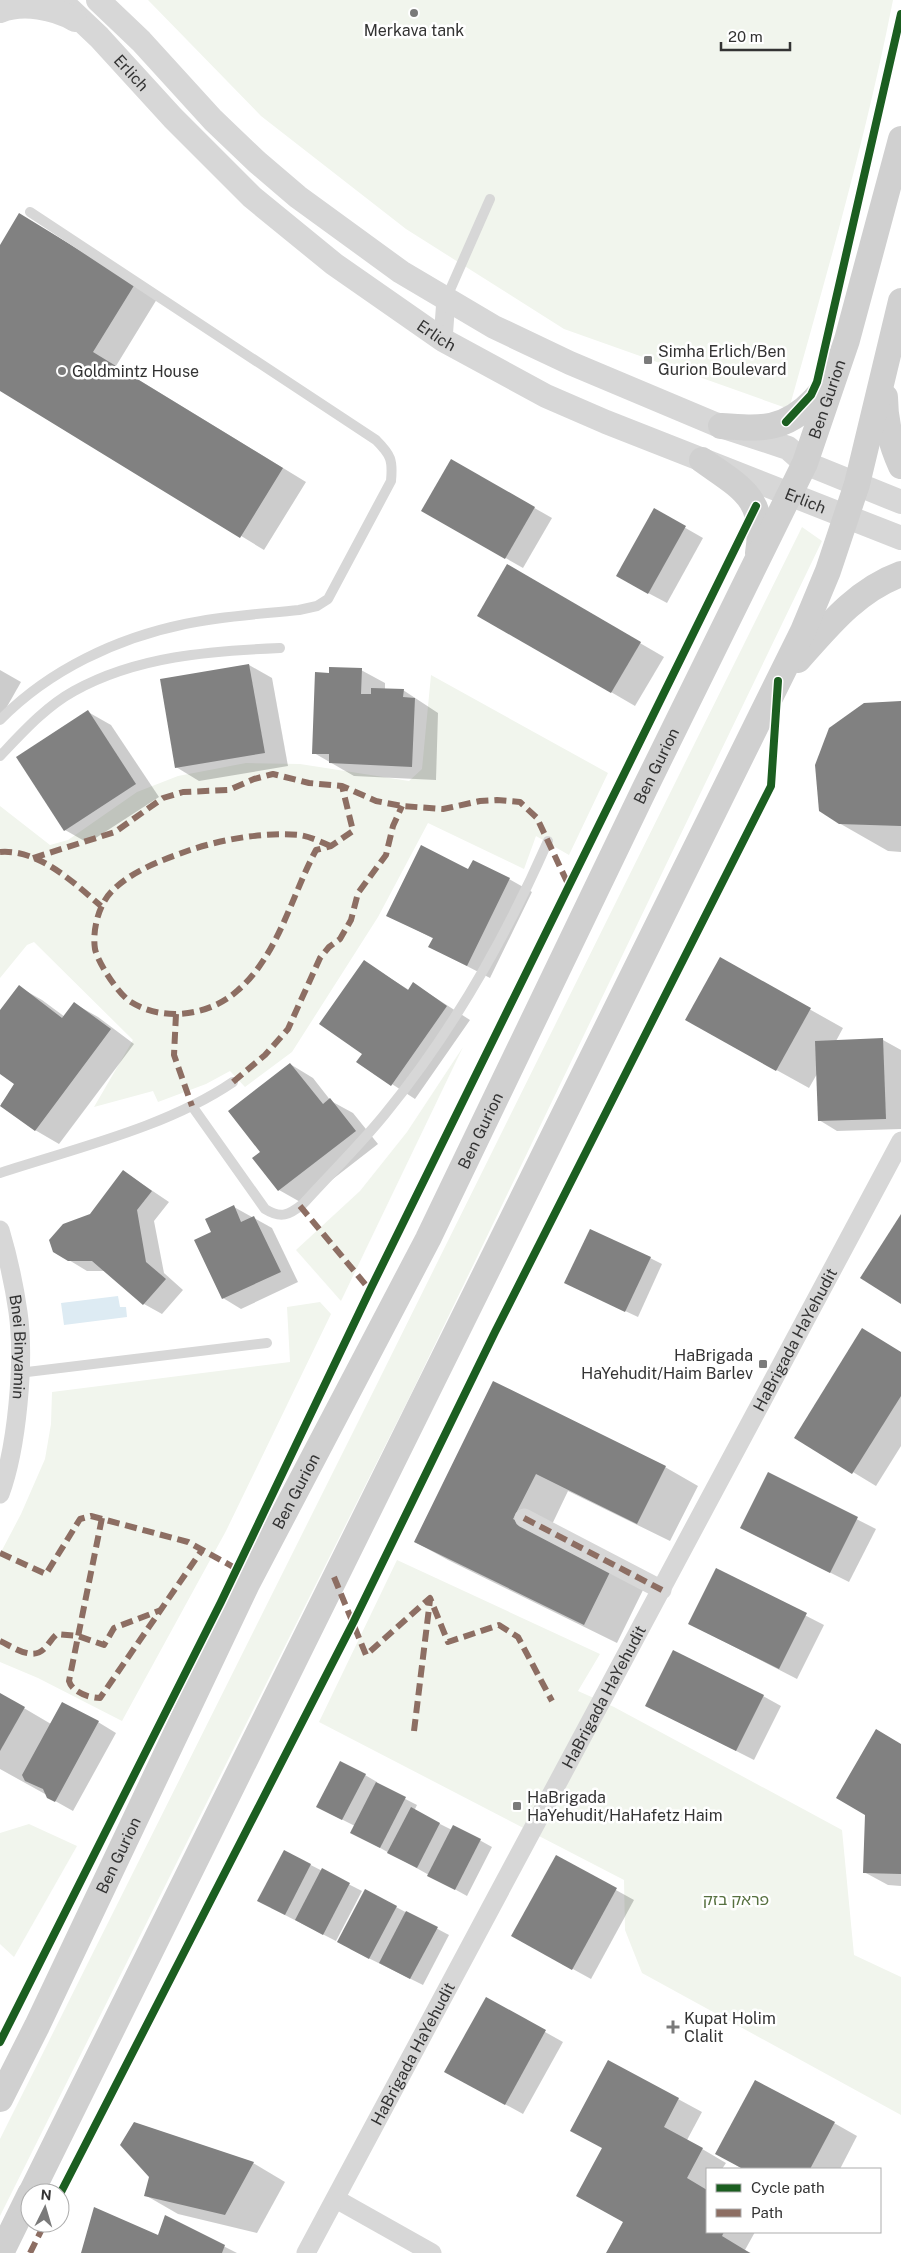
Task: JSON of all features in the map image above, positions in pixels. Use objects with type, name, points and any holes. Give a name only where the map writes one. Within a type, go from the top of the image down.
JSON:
[{"type":"main road","name":"Ben Gurion","points":[[0,2099],[37,2026],[247,1584],[428,1239],[644,788],[805,463],[839,364],[885,203],[901,139]]},
{"type":"main road","points":[[35,2183],[818,598],[847,518],[857,484],[901,301]]},
{"type":"main road","points":[[721,426],[770,427],[786,422],[804,410],[826,387],[839,364]]},
{"type":"main road","points":[[885,369],[887,427],[893,449],[901,466]]},
{"type":"main road","points":[[702,460],[736,484],[750,497],[757,508],[760,523],[760,542],[755,566]]},
{"type":"main road","points":[[778,681],[851,603],[866,590],[901,574]]},
{"type":"main road","points":[[1,2253],[20,2214]]},
{"type":"street","name":"Erlich","points":[[60,0],[94,32],[172,118],[252,197],[334,264],[443,340],[546,396],[901,538]]},
{"type":"street","name":"Erlich","points":[[98,0],[112,9],[213,120],[257,162],[348,235],[401,272],[494,327],[570,363],[721,426],[788,448],[805,463],[901,502]]},
{"type":"street","points":[[0,11],[27,7],[46,9],[66,15],[94,32]]},
{"type":"street","points":[[443,340],[446,299]]},
{"type":"street","name":"HaBrigada HaYehudit","points":[[306,2253],[901,1141]]},
{"type":"street","name":"Bnei Binyamin","points":[[0,1230],[10,1262],[19,1314],[19,1373],[13,1438],[5,1481],[0,1494]]},
{"type":"street","points":[[524,1518],[662,1590]]},
{"type":"street","points":[[336,2199],[432,2253]]},
{"type":"lane","points":[[446,299],[490,198]]},
{"type":"lane","points":[[0,720],[14,705],[44,682],[78,662],[134,637],[185,623],[299,610],[317,606],[328,599],[392,481],[393,466],[388,452],[376,440],[30,212]]},
{"type":"lane","points":[[0,756],[33,722],[73,691],[125,669],[194,653],[280,648]]},
{"type":"lane","points":[[192,1106],[265,1209],[283,1216],[292,1213],[303,1204],[384,1115],[422,1067],[459,1012],[495,951],[519,906],[548,841]]},
{"type":"lane","points":[[0,1173],[129,1131],[209,1098],[233,1082]]},
{"type":"lane","points":[[19,1373],[267,1343]]},
{"type":"green space","points":[[148,0],[893,0],[871,103],[789,409],[564,329],[406,229],[261,116]]},
{"type":"green space","points":[[802,527],[822,541],[412,1392],[0,2216],[0,2139]]},
{"type":"green space","points":[[431,675],[608,773],[569,855],[536,836],[524,869],[428,823],[378,917],[292,1052],[245,1087],[230,1071],[206,1084],[158,1102],[153,1091],[94,1107],[133,1040],[34,942],[27,945],[0,978],[0,806],[50,845],[68,840],[137,792],[178,776],[246,763],[300,764],[409,781],[422,769]]},
{"type":"green space","points":[[463,1047],[341,1301],[296,1250],[360,1191],[407,1132]]},
{"type":"green space","points":[[320,1302],[331,1314],[226,1531],[122,1721],[38,1678],[0,1662],[0,1554],[21,1514],[45,1459],[51,1424],[52,1392],[290,1362],[287,1307]]},
{"type":"green space","name":"פראק בזק","points":[[397,1560],[600,1654],[578,1691],[614,1707],[842,1830],[854,1955],[901,1977],[901,2115],[642,1973],[625,1930],[624,1880],[319,1722]]},
{"type":"green space","points":[[29,1824],[77,1846],[14,1957],[0,1944],[0,1833]]},
{"type":"shaded area","points":[[118,1296],[120,1307],[126,1307],[127,1317],[64,1325],[61,1303]]},
{"type":"building","name":"Goldmintz House","points":[[19,213],[135,284],[93,352],[283,468],[240,538],[0,391],[0,245]]},
{"type":"building","points":[[451,459],[535,507],[505,559],[421,511]]},
{"type":"building","points":[[654,508],[686,526],[648,594],[616,576]]},
{"type":"building","points":[[507,564],[641,642],[611,693],[477,616]]},
{"type":"building","points":[[249,664],[265,753],[175,768],[160,679]]},
{"type":"building","points":[[329,667],[362,668],[361,694],[371,694],[371,688],[404,689],[403,697],[415,698],[412,767],[329,763],[329,754],[312,754],[315,672],[329,673]]},
{"type":"building","points":[[901,701],[901,826],[839,824],[819,811],[815,765],[829,728],[864,703]]},
{"type":"building","points":[[88,710],[136,784],[64,831],[16,757]]},
{"type":"building","points":[[421,845],[468,869],[473,860],[510,878],[467,966],[428,947],[433,938],[386,916]]},
{"type":"building","points":[[720,957],[811,1008],[776,1071],[685,1020]]},
{"type":"building","points":[[364,960],[408,990],[413,982],[447,1006],[391,1086],[356,1062],[362,1054],[319,1024]]},
{"type":"building","points":[[19,985],[62,1018],[74,1002],[111,1029],[35,1131],[0,1106],[14,1084],[0,1074],[0,1010]]},
{"type":"building","points":[[883,1038],[886,1119],[818,1121],[815,1041]]},
{"type":"building","points":[[290,1063],[323,1104],[330,1098],[356,1131],[278,1191],[252,1158],[260,1152],[228,1111]]},
{"type":"building","points":[[123,1170],[152,1191],[137,1210],[146,1262],[166,1279],[143,1305],[92,1261],[68,1261],[53,1252],[49,1240],[63,1224],[90,1214]]},
{"type":"building","points":[[234,1205],[241,1222],[254,1216],[281,1272],[222,1299],[194,1240],[211,1232],[205,1219]]},
{"type":"building","points":[[901,1214],[901,1304],[860,1278]]},
{"type":"building","points":[[590,1229],[651,1257],[625,1312],[564,1283]]},
{"type":"building","points":[[862,1328],[901,1352],[901,1396],[852,1474],[794,1438]]},
{"type":"building","points":[[493,1381],[666,1466],[637,1524],[536,1474],[513,1519],[612,1568],[584,1625],[414,1542]]},
{"type":"building","points":[[768,1472],[858,1517],[830,1573],[740,1528]]},
{"type":"building","points":[[716,1568],[807,1613],[779,1669],[688,1624]]},
{"type":"building","points":[[673,1650],[764,1695],[736,1751],[645,1706]]},
{"type":"building","points":[[0,1693],[25,1707],[0,1751]]},
{"type":"building","points":[[62,1702],[99,1721],[55,1802],[47,1798],[43,1789],[25,1781],[22,1775]]},
{"type":"building","points":[[876,1729],[901,1744],[901,1874],[863,1873],[865,1815],[836,1798]]},
{"type":"building","points":[[340,1761],[366,1774],[342,1820],[316,1807]]},
{"type":"building","points":[[376,1782],[406,1797],[380,1848],[350,1833]]},
{"type":"building","points":[[411,1807],[440,1823],[417,1868],[387,1853]]},
{"type":"building","points":[[453,1825],[481,1839],[455,1890],[427,1876]]},
{"type":"building","points":[[284,1850],[311,1864],[285,1915],[257,1901]]},
{"type":"building","points":[[556,1855],[617,1888],[572,1970],[511,1936]]},
{"type":"building","points":[[322,1868],[350,1883],[323,1935],[295,1920]]},
{"type":"building","points":[[365,1889],[397,1906],[369,1959],[337,1942]]},
{"type":"building","points":[[406,1911],[438,1927],[410,1979],[379,1963]]},
{"type":"building","points":[[486,1997],[546,2030],[505,2105],[444,2072]]},
{"type":"building","points":[[608,2060],[679,2098],[664,2127],[703,2148],[687,2178],[706,2189],[706,2233],[724,2233],[722,2236],[750,2253],[606,2253],[623,2222],[576,2196],[602,2148],[570,2131]]},
{"type":"building","points":[[755,2080],[835,2122],[811,2168],[741,2168],[715,2154]]},
{"type":"building","points":[[134,2122],[254,2162],[225,2215],[144,2196],[149,2177],[120,2145]]},
{"type":"building","points":[[94,2207],[158,2235],[165,2215],[225,2245],[222,2253],[81,2253]]},
{"type":"marked path","points":[[33,858],[115,832],[163,798],[183,792],[229,790],[254,779],[273,774],[309,783],[342,786],[376,801],[402,806],[443,809],[480,801],[520,802],[537,818],[569,886]]},
{"type":"marked path","points":[[331,846],[299,835],[285,834],[244,837],[190,850],[140,871],[113,890],[100,909],[94,942],[100,962],[126,998],[144,1008],[157,1012],[171,1014],[200,1011],[226,999],[251,977],[263,961],[283,925],[316,850],[331,846],[353,831],[342,786]]},
{"type":"marked path","points":[[233,1082],[265,1055],[288,1029],[320,958],[329,947],[340,939],[351,920],[358,893],[386,855],[393,826],[402,806]]},
{"type":"marked path","points":[[0,852],[14,852],[42,861],[79,887],[101,906]]},
{"type":"marked path","points":[[176,1014],[174,1055],[192,1106]]},
{"type":"marked path","points":[[300,1206],[370,1290]]},
{"type":"marked path","points":[[0,1553],[46,1574],[80,1519],[91,1516],[188,1542],[237,1569]]},
{"type":"marked path","points":[[102,1518],[69,1681],[77,1691],[86,1696],[100,1698],[202,1550]]},
{"type":"marked path","points":[[524,1518],[662,1590]]},
{"type":"marked path","points":[[334,1577],[366,1655],[430,1598],[448,1642],[499,1625],[518,1637],[552,1701]]},
{"type":"marked path","points":[[414,1731],[430,1600]]},
{"type":"marked path","points":[[0,1641],[22,1652],[34,1654],[44,1649],[57,1634],[78,1636],[104,1645],[114,1628],[161,1610]]},
{"type":"marked path","points":[[30,2253],[40,2233]]},
{"type":"cycle path","points":[[786,422],[811,395],[817,382],[901,14]]},
{"type":"cycle path","points":[[0,2042],[221,1602],[370,1290],[756,506]]},
{"type":"cycle path","points":[[66,2183],[353,1623],[495,1332],[771,786],[778,681]]},
{"type":"place","name":"Merkava tank","points":[[414,13]]},
{"type":"place","name":"Simha Erlich/Ben Gurion Boulevard","points":[[648,360]]},
{"type":"place","name":"Goldmintz House","points":[[62,371]]},
{"type":"place","name":"HaBrigada HaYehudit/Haim Barlev","points":[[763,1364]]},
{"type":"place","name":"HaBrigada HaYehudit/HaHafetz Haim","points":[[517,1806]]},
{"type":"place","name":"Kupat Holim Clalit","points":[[673,2027]]}]
